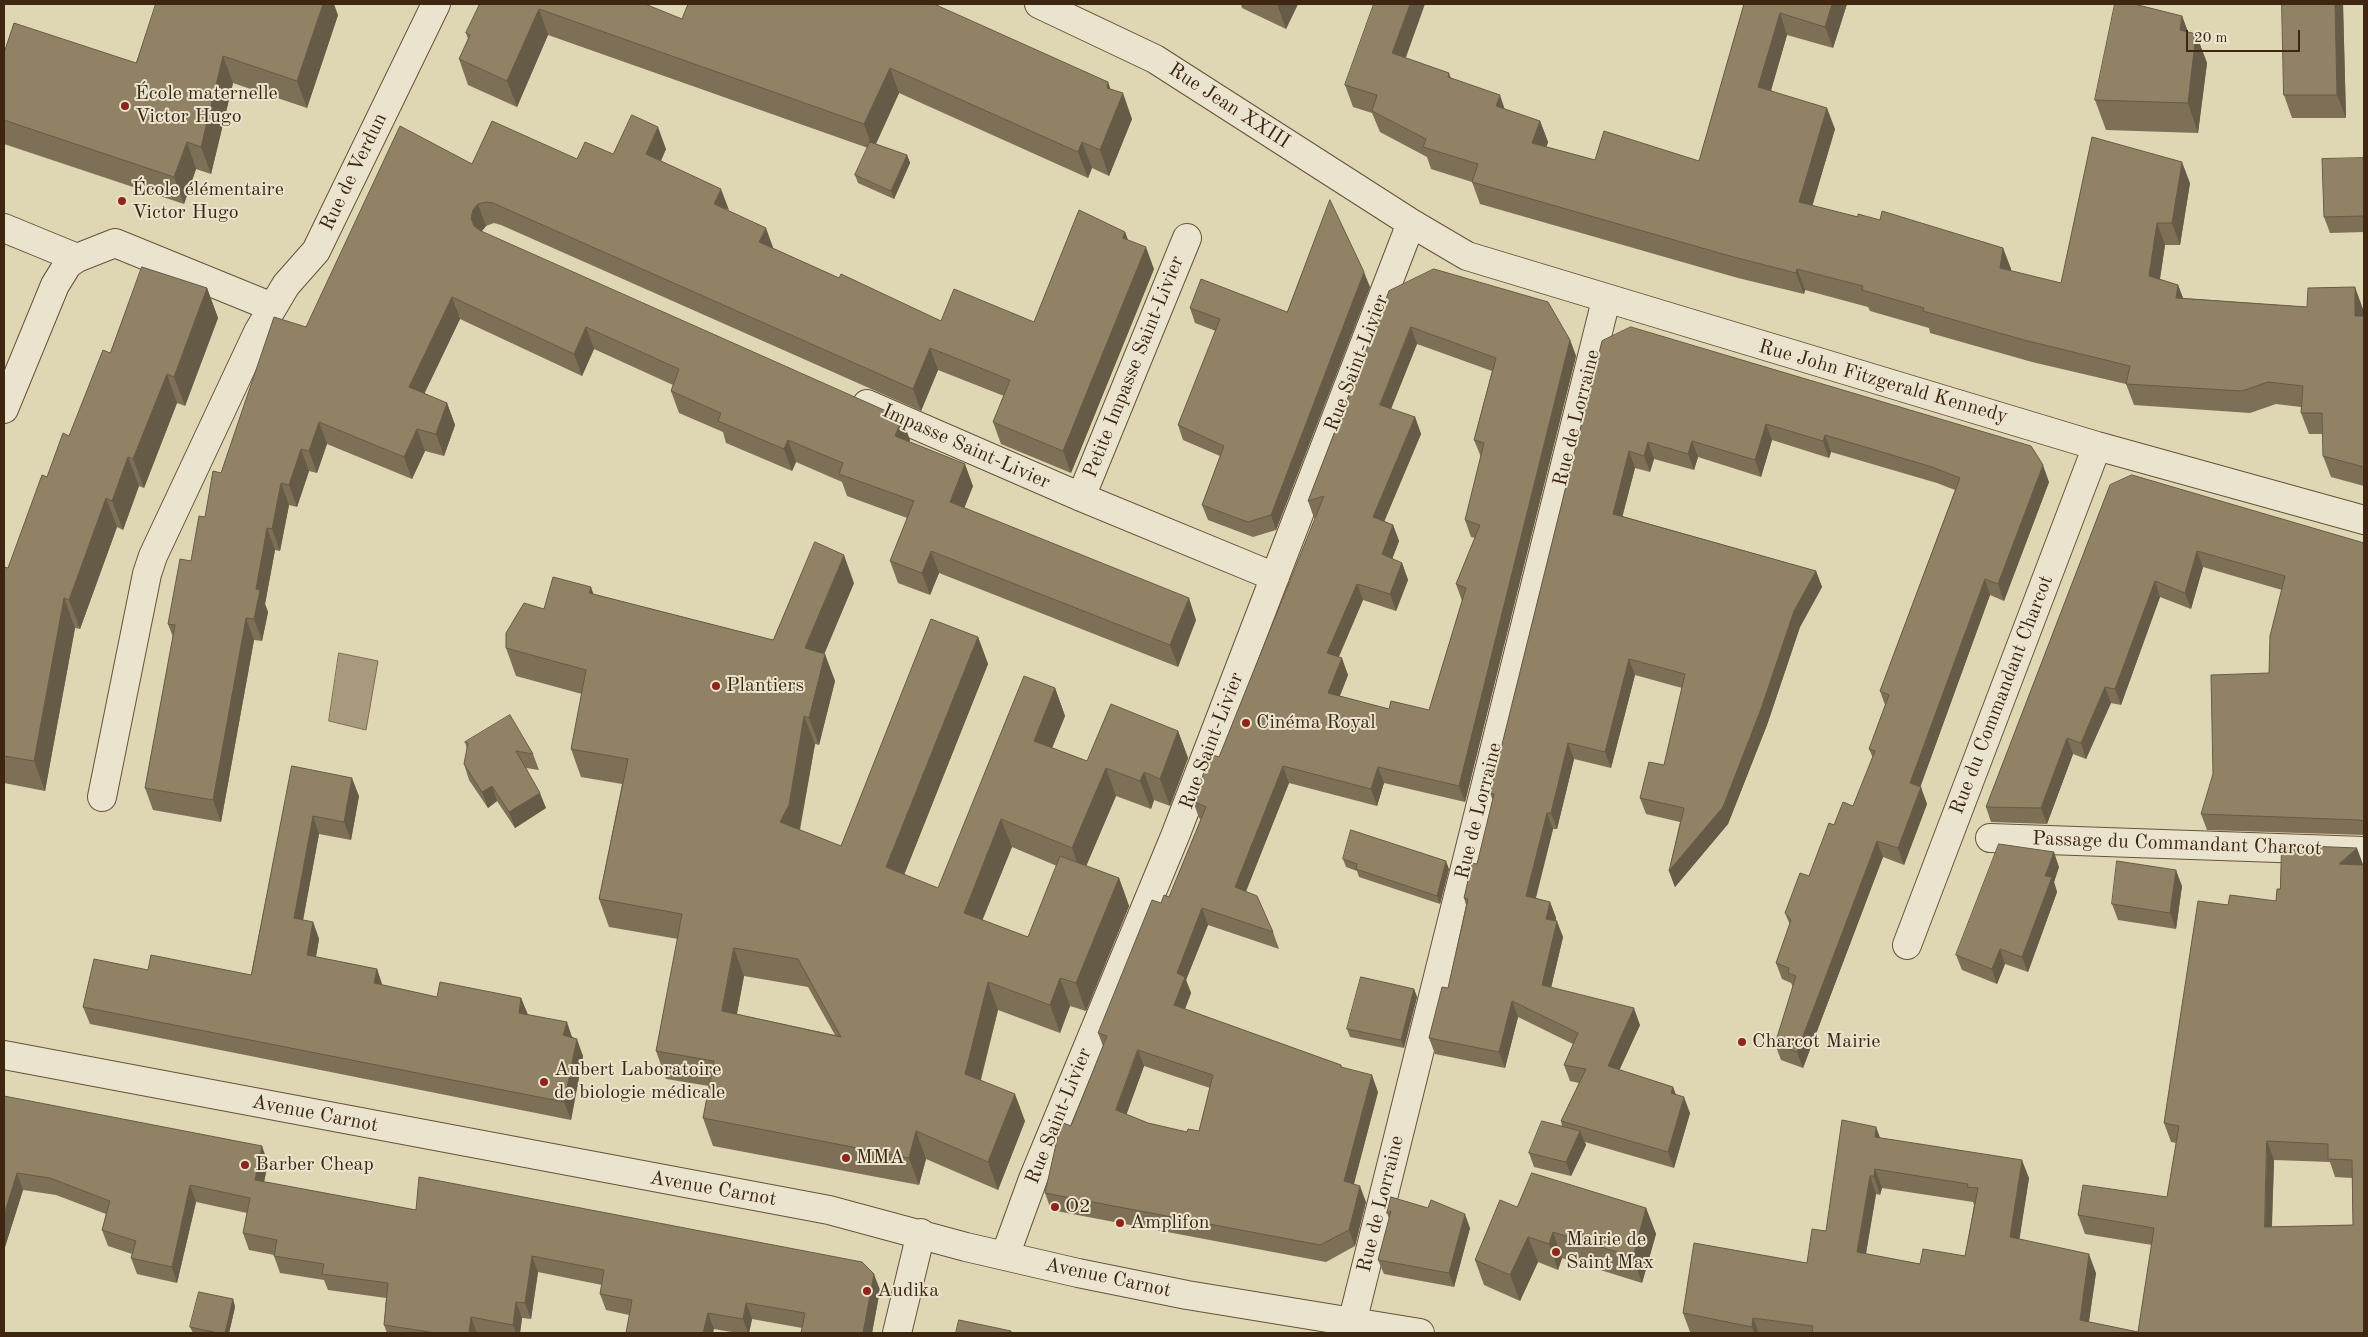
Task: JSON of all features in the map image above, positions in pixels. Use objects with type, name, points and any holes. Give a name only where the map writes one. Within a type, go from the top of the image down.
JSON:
[{"type":"street","name":"Rue de Verdun","points":[[102,797],[146,574],[175,505],[258,332],[286,285],[316,250],[436,4]]},
{"type":"street","name":"Rue Jean XXIII","points":[[1039,4],[1155,59],[1411,223]]},
{"type":"street","name":"Rue John Fitzgerald Kennedy","points":[[1411,223],[1467,256],[1606,300],[2097,446],[2364,520]]},
{"type":"street","name":"Rue Saint-Livier","points":[[1004,1256],[1033,1179],[1175,836],[1411,223]]},
{"type":"street","points":[[4,228],[77,258]]},
{"type":"street","name":"Petite Impasse Saint-Livier","points":[[1081,497],[1186,238]]},
{"type":"street","points":[[4,409],[56,285],[68,264],[77,258],[115,243],[272,307]]},
{"type":"street","name":"Rue de Lorraine","points":[[1352,1323],[1606,300]]},
{"type":"street","name":"Impasse Saint-Livier","points":[[849,396],[1081,497],[1276,577]]},
{"type":"street","name":"Rue du Commandant Charcot","points":[[1907,945],[2097,446]]},
{"type":"street","name":"Passage du Commandant Charcot","points":[[1990,838],[2364,851]]},
{"type":"street","name":"Avenue Carnot","points":[[4,1056],[829,1210],[1004,1256],[1187,1295],[1420,1333]]},
{"type":"street","points":[[897,1333],[920,1233]]},
{"type":"shaded area","points":[[339,653],[378,661],[366,730],[329,721]]},
{"type":"building","name":"École maternelle Victor Hugo","points":[[156,4],[323,4],[297,81],[223,56],[201,147],[187,142],[174,177],[4,120],[4,53],[14,23],[136,63]]},
{"type":"building","points":[[480,4],[645,4],[682,19],[688,4],[934,4],[1108,82],[1107,88],[1123,93],[1100,150],[1082,142],[1078,152],[890,68],[864,124],[539,9],[507,81],[459,59],[470,35],[466,33]]},
{"type":"building","points":[[1374,4],[1410,4],[1392,53],[1449,73],[1448,77],[1500,95],[1496,106],[1540,121],[1532,143],[1595,160],[1604,131],[1699,161],[1744,4],[1832,4],[1825,27],[1780,13],[1758,87],[1827,108],[1799,202],[1858,217],[1858,214],[1880,220],[1882,211],[2003,248],[2000,268],[2061,283],[2092,137],[2182,162],[2172,223],[2157,223],[2149,276],[2178,285],[2176,298],[2307,307],[2308,288],[2355,287],[2355,316],[2364,316],[2364,467],[2323,456],[2322,413],[2301,413],[2303,386],[2268,382],[2242,391],[2126,384],[2130,366],[2024,340],[1923,311],[1924,308],[1862,290],[1863,286],[1797,269],[1796,273],[1730,256],[1472,182],[1478,164],[1423,147],[1426,139],[1372,111],[1377,95],[1345,85]]},
{"type":"building","points":[[2115,4],[2134,4],[2182,16],[2180,30],[2196,34],[2188,103],[2095,100]]},
{"type":"building","points":[[2282,4],[2335,4],[2337,95],[2284,95]]},
{"type":"building","points":[[632,115],[658,127],[646,154],[721,189],[714,204],[766,228],[759,242],[839,278],[841,274],[941,321],[954,289],[1034,322],[1079,210],[1125,232],[1123,238],[1146,247],[1063,451],[993,422],[1010,380],[930,348],[913,389],[493,203],[478,204],[473,210],[471,218],[474,226],[481,231],[902,418],[895,436],[965,464],[950,502],[1189,598],[1170,645],[931,551],[922,573],[890,561],[914,501],[839,474],[843,463],[788,440],[784,449],[718,421],[721,413],[671,391],[679,369],[586,327],[574,354],[452,297],[409,387],[447,403],[436,434],[417,429],[404,457],[319,422],[309,451],[301,449],[289,485],[281,483],[272,529],[267,528],[256,589],[260,590],[254,619],[246,618],[213,800],[145,788],[175,625],[168,624],[180,559],[191,561],[199,516],[205,517],[213,471],[221,473],[274,317],[306,327],[400,126],[472,164],[492,121],[577,159],[585,142],[613,154]]},
{"type":"building","points":[[870,142],[907,155],[891,191],[855,175]]},
{"type":"building","points":[[2364,158],[2364,216],[2324,217],[2322,159]]},
{"type":"building","points":[[1330,200],[1364,272],[1271,515],[1248,522],[1202,505],[1224,446],[1178,425],[1220,319],[1190,308],[1201,279],[1287,312]]},
{"type":"building","points":[[142,267],[207,288],[174,377],[167,374],[133,459],[128,457],[112,501],[106,498],[69,600],[64,598],[34,761],[4,756],[4,567],[8,568],[42,475],[47,477],[63,433],[69,436],[103,350],[110,353]]},
{"type":"building","points":[[1434,269],[1548,302],[1570,340],[1459,786],[1378,767],[1371,789],[1283,766],[1235,887],[1257,896],[1273,932],[1202,908],[1177,973],[1185,977],[1174,1005],[1341,1065],[1341,1067],[1372,1075],[1344,1181],[1360,1186],[1349,1230],[1320,1245],[1045,1193],[1061,1122],[1071,1126],[1107,1036],[1098,1033],[1152,900],[1161,903],[1164,895],[1169,897],[1206,807],[1193,801],[1211,754],[1219,757],[1324,496],[1308,501],[1389,291]],"holes":[[[1411,327],[1496,358],[1474,440],[1484,443],[1465,520],[1480,525],[1456,584],[1466,588],[1429,710],[1391,701],[1389,709],[1328,693],[1342,658],[1327,653],[1357,584],[1390,594],[1402,563],[1382,554],[1393,525],[1373,517],[1415,417],[1380,405]],[[1138,1050],[1213,1075],[1199,1131],[1188,1129],[1187,1132],[1148,1123],[1116,1110]]]},
{"type":"building","points":[[1631,327],[2031,446],[2043,465],[1998,584],[1985,579],[1910,783],[1921,787],[1898,848],[1877,841],[1797,1052],[1775,1044],[1796,976],[1788,973],[1789,968],[1776,963],[1791,920],[1785,913],[1800,873],[1809,876],[1829,823],[1834,825],[1843,802],[1853,806],[1875,751],[1869,749],[1889,695],[1880,691],[1960,478],[1932,467],[1825,435],[1823,441],[1766,424],[1755,460],[1692,441],[1688,454],[1648,442],[1644,456],[1629,451],[1613,514],[1816,571],[1794,611],[1761,709],[1723,807],[1669,871],[1684,808],[1640,798],[1649,762],[1664,765],[1685,674],[1629,659],[1605,752],[1568,743],[1551,813],[1547,813],[1526,896],[1550,902],[1546,919],[1557,921],[1542,985],[1634,1008],[1608,1066],[1673,1087],[1671,1093],[1684,1097],[1668,1152],[1561,1121],[1586,1069],[1564,1065],[1578,1033],[1512,1001],[1499,1052],[1429,1038],[1442,987],[1448,988],[1468,899],[1464,898],[1472,863],[1477,864],[1494,794],[1490,793],[1602,341]]},
{"type":"building","points":[[2132,475],[2364,543],[2364,821],[2201,814],[2213,774],[2211,675],[2269,673],[2270,636],[2285,576],[2197,551],[2185,593],[2155,581],[2115,689],[2105,687],[2081,743],[2067,738],[2041,808],[1986,807],[2110,485]]},
{"type":"building","points":[[815,542],[844,555],[805,648],[825,654],[809,718],[804,716],[789,805],[780,822],[841,846],[931,619],[978,637],[886,867],[938,888],[1024,676],[1055,688],[1034,741],[1087,761],[1111,704],[1178,731],[1160,779],[1144,772],[1140,781],[1106,768],[1072,848],[1001,819],[964,913],[1028,937],[1060,856],[1119,878],[1076,983],[1060,978],[1050,1005],[988,982],[965,1074],[1015,1094],[988,1162],[916,1131],[909,1158],[703,1118],[714,1061],[656,1051],[682,914],[599,899],[628,759],[571,749],[586,670],[506,648],[506,633],[524,603],[544,609],[553,577],[591,587],[589,593],[773,640]],"holes":[[[734,948],[798,959],[841,1037],[722,1011]]]},
{"type":"building","points":[[510,715],[533,754],[516,751],[540,793],[509,812],[492,786],[482,792],[464,764],[468,743],[465,742]]},
{"type":"building","points":[[292,766],[352,778],[344,822],[313,816],[294,918],[313,922],[307,955],[377,969],[374,983],[437,997],[440,982],[521,998],[519,1013],[567,1022],[563,1035],[577,1039],[564,1102],[83,1007],[94,959],[148,970],[151,955],[251,975]]},
{"type":"building","points":[[1351,830],[1446,861],[1437,896],[1356,869],[1357,864],[1343,859]]},
{"type":"building","points":[[1999,844],[2054,852],[2045,876],[2052,877],[2022,957],[2000,949],[1992,969],[1956,955]]},
{"type":"building","points":[[2282,845],[2357,848],[2339,864],[2364,865],[2364,1333],[1812,1333],[1813,1326],[1753,1318],[1752,1327],[1683,1313],[1694,1243],[1807,1263],[1812,1229],[1826,1231],[1842,1120],[1876,1127],[1875,1137],[2022,1160],[2010,1237],[2089,1254],[2080,1320],[2138,1332],[2154,1228],[2078,1215],[2083,1185],[2167,1197],[2179,1126],[2164,1123],[2198,901],[2228,905],[2230,895],[2276,901],[2277,889],[2280,889]],"holes":[[[2267,1141],[2328,1144],[2328,1159],[2352,1160],[2353,1225],[2265,1227]],[[1875,1169],[1968,1184],[1967,1187],[1978,1188],[1965,1256],[1923,1249],[1920,1264],[1857,1252],[1870,1176],[1874,1176]]]},
{"type":"building","points":[[2117,861],[2176,870],[2170,913],[2112,904]]},
{"type":"building","points":[[1361,977],[1414,989],[1401,1040],[1347,1029]]},
{"type":"building","points":[[4,1096],[262,1146],[255,1180],[416,1210],[419,1177],[862,1262],[874,1274],[863,1333],[801,1333],[805,1313],[746,1303],[743,1319],[708,1313],[703,1333],[626,1333],[632,1300],[600,1294],[604,1270],[532,1256],[525,1303],[516,1302],[513,1325],[471,1317],[469,1333],[436,1333],[384,1325],[388,1283],[322,1274],[324,1264],[274,1256],[277,1240],[243,1233],[250,1198],[190,1185],[172,1267],[131,1258],[136,1241],[102,1230],[110,1201],[50,1178],[17,1173],[4,1215]]},
{"type":"building","points":[[1542,1121],[1580,1131],[1566,1162],[1529,1153]]},
{"type":"building","points":[[1532,1173],[1646,1208],[1633,1257],[1553,1232],[1549,1244],[1528,1237],[1510,1275],[1475,1260],[1500,1200],[1517,1207]]},
{"type":"building","points":[[1391,1197],[1428,1208],[1431,1200],[1465,1214],[1449,1273],[1378,1260],[1391,1211],[1387,1213]]},
{"type":"building","points":[[199,1292],[233,1299],[225,1333],[190,1327]]},
{"type":"building","points":[[959,1320],[1011,1331],[1011,1333],[956,1333]]},
{"type":"place","name":"École maternelle Victor Hugo","points":[[125,106]]},
{"type":"place","name":"École élémentaire Victor Hugo","points":[[122,201]]},
{"type":"place","name":"Plantiers","points":[[716,686]]},
{"type":"place","name":"Cinéma Royal","points":[[1246,723]]},
{"type":"place","name":"Charcot Mairie","points":[[1742,1042]]},
{"type":"place","name":"Aubert Laboratoire de biologie médicale","points":[[544,1082]]},
{"type":"place","name":"MMA","points":[[846,1158]]},
{"type":"place","name":"Barber Cheap","points":[[245,1165]]},
{"type":"place","name":"O2","points":[[1055,1207]]},
{"type":"place","name":"Amplifon","points":[[1120,1223]]},
{"type":"place","name":"Mairie de Saint Max","points":[[1556,1252]]},
{"type":"place","name":"Audika","points":[[867,1291]]}]
